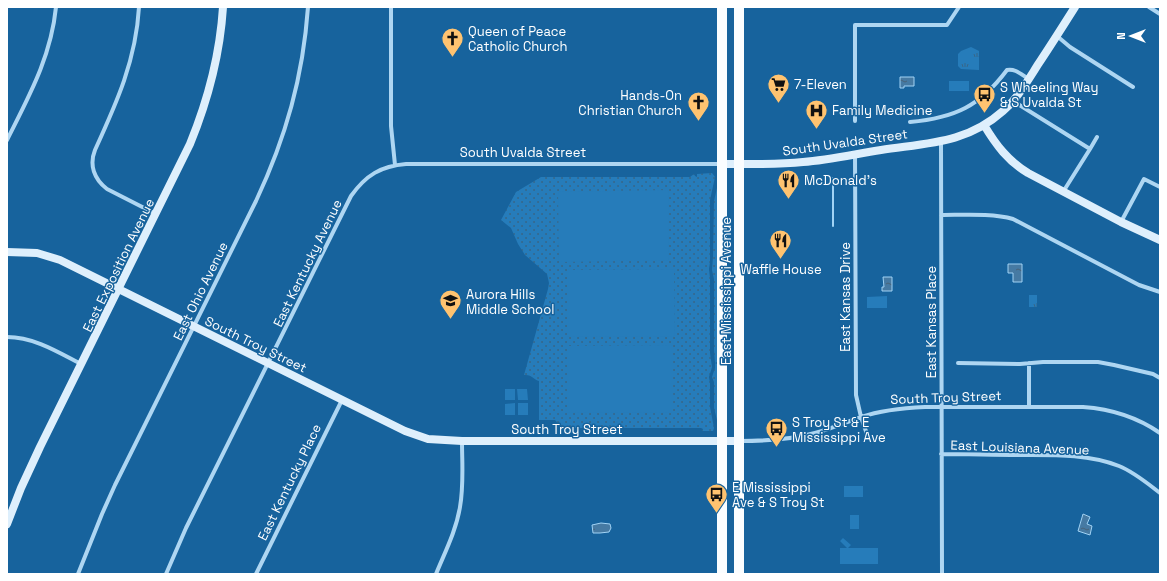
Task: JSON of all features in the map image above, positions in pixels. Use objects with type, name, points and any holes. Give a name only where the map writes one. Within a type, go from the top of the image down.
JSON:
[{"type":"main road","name":"East Mississippi Avenue","points":[[722,7],[722,574]]},
{"type":"main road","name":"East Mississippi Avenue","points":[[739,7],[739,574]]},
{"type":"street","points":[[7,140],[43,66],[52,35],[56,7]]},
{"type":"street","points":[[139,7],[134,45],[125,78],[113,110],[92,156],[92,164],[96,178],[101,185],[156,214]]},
{"type":"street","name":"East Exposition Avenue","points":[[7,524],[34,461],[190,144],[206,104],[216,62],[224,7]]},
{"type":"street","name":"East Ohio Avenue","points":[[78,574],[102,514],[256,201],[277,153],[291,110],[299,78],[308,7]]},
{"type":"street","points":[[391,7],[391,126],[395,165]]},
{"type":"street","points":[[854,121],[855,25],[947,25],[959,7]]},
{"type":"street","name":"South Uvalda Street","points":[[395,165],[738,164],[800,162],[941,142],[962,136],[984,125],[1000,114],[1029,79],[1075,7]]},
{"type":"street","points":[[1149,7],[1160,14]]},
{"type":"street","points":[[1056,36],[1070,47],[1133,87]]},
{"type":"street","points":[[910,122],[945,117],[966,108],[983,97],[1007,70],[1013,69],[1029,79]]},
{"type":"street","points":[[1013,100],[1090,149]]},
{"type":"street","points":[[984,125],[998,148],[1015,164],[1034,177],[1121,222],[1160,240]]},
{"type":"street","points":[[1063,192],[1097,137]]},
{"type":"street","name":"East Kansas Place","points":[[941,142],[942,574]]},
{"type":"street","name":"East Kansas Drive","points":[[854,154],[856,395],[868,438]]},
{"type":"street","name":"East Kentucky Avenue","points":[[166,574],[186,528],[351,196],[363,180],[371,174],[395,165]]},
{"type":"street","points":[[1121,222],[1144,179],[1160,187]]},
{"type":"street","points":[[941,215],[993,216],[1008,218],[1139,285],[1160,292]]},
{"type":"street","name":"South Troy Street","points":[[7,252],[28,252],[46,255],[60,260],[342,400],[414,434],[436,440],[778,440],[823,431],[861,417],[895,409],[942,407],[1083,407],[1103,409],[1128,416],[1160,433]]},
{"type":"street","points":[[7,337],[32,341],[82,364]]},
{"type":"street","points":[[958,363],[1102,363],[1153,374],[1160,378]]},
{"type":"street","points":[[1029,363],[1029,407]]},
{"type":"street","name":"East Kentucky Place","points":[[256,574],[342,400]]},
{"type":"street","points":[[436,574],[452,536],[460,506],[462,490],[462,441]]},
{"type":"street","name":"East Louisiana Avenue","points":[[942,454],[1068,456],[1094,459],[1105,461],[1126,469],[1160,493]]},
{"type":"green space","points":[[971,47],[979,51],[979,70],[961,69],[958,66],[958,54],[961,51]]},
{"type":"green space","points":[[949,81],[969,81],[969,91],[949,91]]},
{"type":"green space","points":[[712,173],[715,177],[710,200],[710,353],[712,367],[709,377],[710,407],[714,428],[713,431],[702,431],[703,429],[701,428],[562,428],[555,420],[539,420],[539,381],[529,375],[524,375],[549,283],[547,274],[525,255],[511,228],[501,220],[516,192],[541,177],[690,177],[694,174],[697,177],[697,174]]},
{"type":"green space","points":[[717,188],[717,362],[715,363],[714,279],[712,270],[714,201]]},
{"type":"green space","points":[[668,190],[669,260],[559,262],[558,192]]},
{"type":"green space","points":[[674,269],[675,336],[567,337],[567,270]]},
{"type":"green space","points":[[1029,295],[1037,295],[1037,307],[1029,307]]},
{"type":"green space","points":[[887,296],[887,308],[867,308],[867,297]]},
{"type":"green space","points":[[673,345],[673,412],[568,413],[568,346]]},
{"type":"green space","points":[[715,363],[717,364],[717,420],[714,408],[714,382],[712,377]]},
{"type":"green space","points":[[505,389],[515,389],[515,400],[505,400]]},
{"type":"green space","points":[[517,389],[527,389],[528,400],[518,400]]},
{"type":"green space","points":[[515,403],[515,415],[505,415],[505,404]]},
{"type":"green space","points":[[518,403],[528,403],[528,415],[518,415]]},
{"type":"green space","points":[[844,486],[863,486],[863,497],[844,497]]},
{"type":"green space","points":[[850,515],[859,515],[859,529],[850,529]]},
{"type":"green space","points":[[843,538],[851,545],[848,548],[878,548],[878,564],[840,564],[840,548],[847,548],[840,541]]},
{"type":"water","points":[[900,77],[914,77],[914,86],[904,86],[904,88],[900,88]]},
{"type":"water","points":[[1008,264],[1022,264],[1022,282],[1013,282],[1013,273],[1008,273]]},
{"type":"water","points":[[883,277],[892,277],[892,291],[882,291],[882,287],[884,287]]},
{"type":"water","points":[[1083,514],[1090,517],[1087,524],[1092,526],[1090,535],[1078,531]]},
{"type":"water","points":[[601,523],[610,524],[611,528],[609,532],[593,533],[592,525]]},
{"type":"waterway","points":[[833,178],[833,226]]},
{"type":"place","name":"Queen of Peace Catholic Church","points":[[452,58]]},
{"type":"place","name":"7-Eleven","points":[[778,104]]},
{"type":"place","name":"S Wheeling Way & S Uvalda St","points":[[984,114]]},
{"type":"place","name":"Hands-On Christian Church","points":[[698,122]]},
{"type":"place","name":"Family Medicine","points":[[817,130]]},
{"type":"place","name":"McDonald's","points":[[788,200]]},
{"type":"place","name":"Waffle House","points":[[781,260]]},
{"type":"place","name":"Aurora Hills Middle School","points":[[451,320]]},
{"type":"place","name":"S Troy St & E Mississippi Ave","points":[[777,448]]},
{"type":"place","name":"E Mississippi Ave & S Troy St","points":[[716,514]]}]
